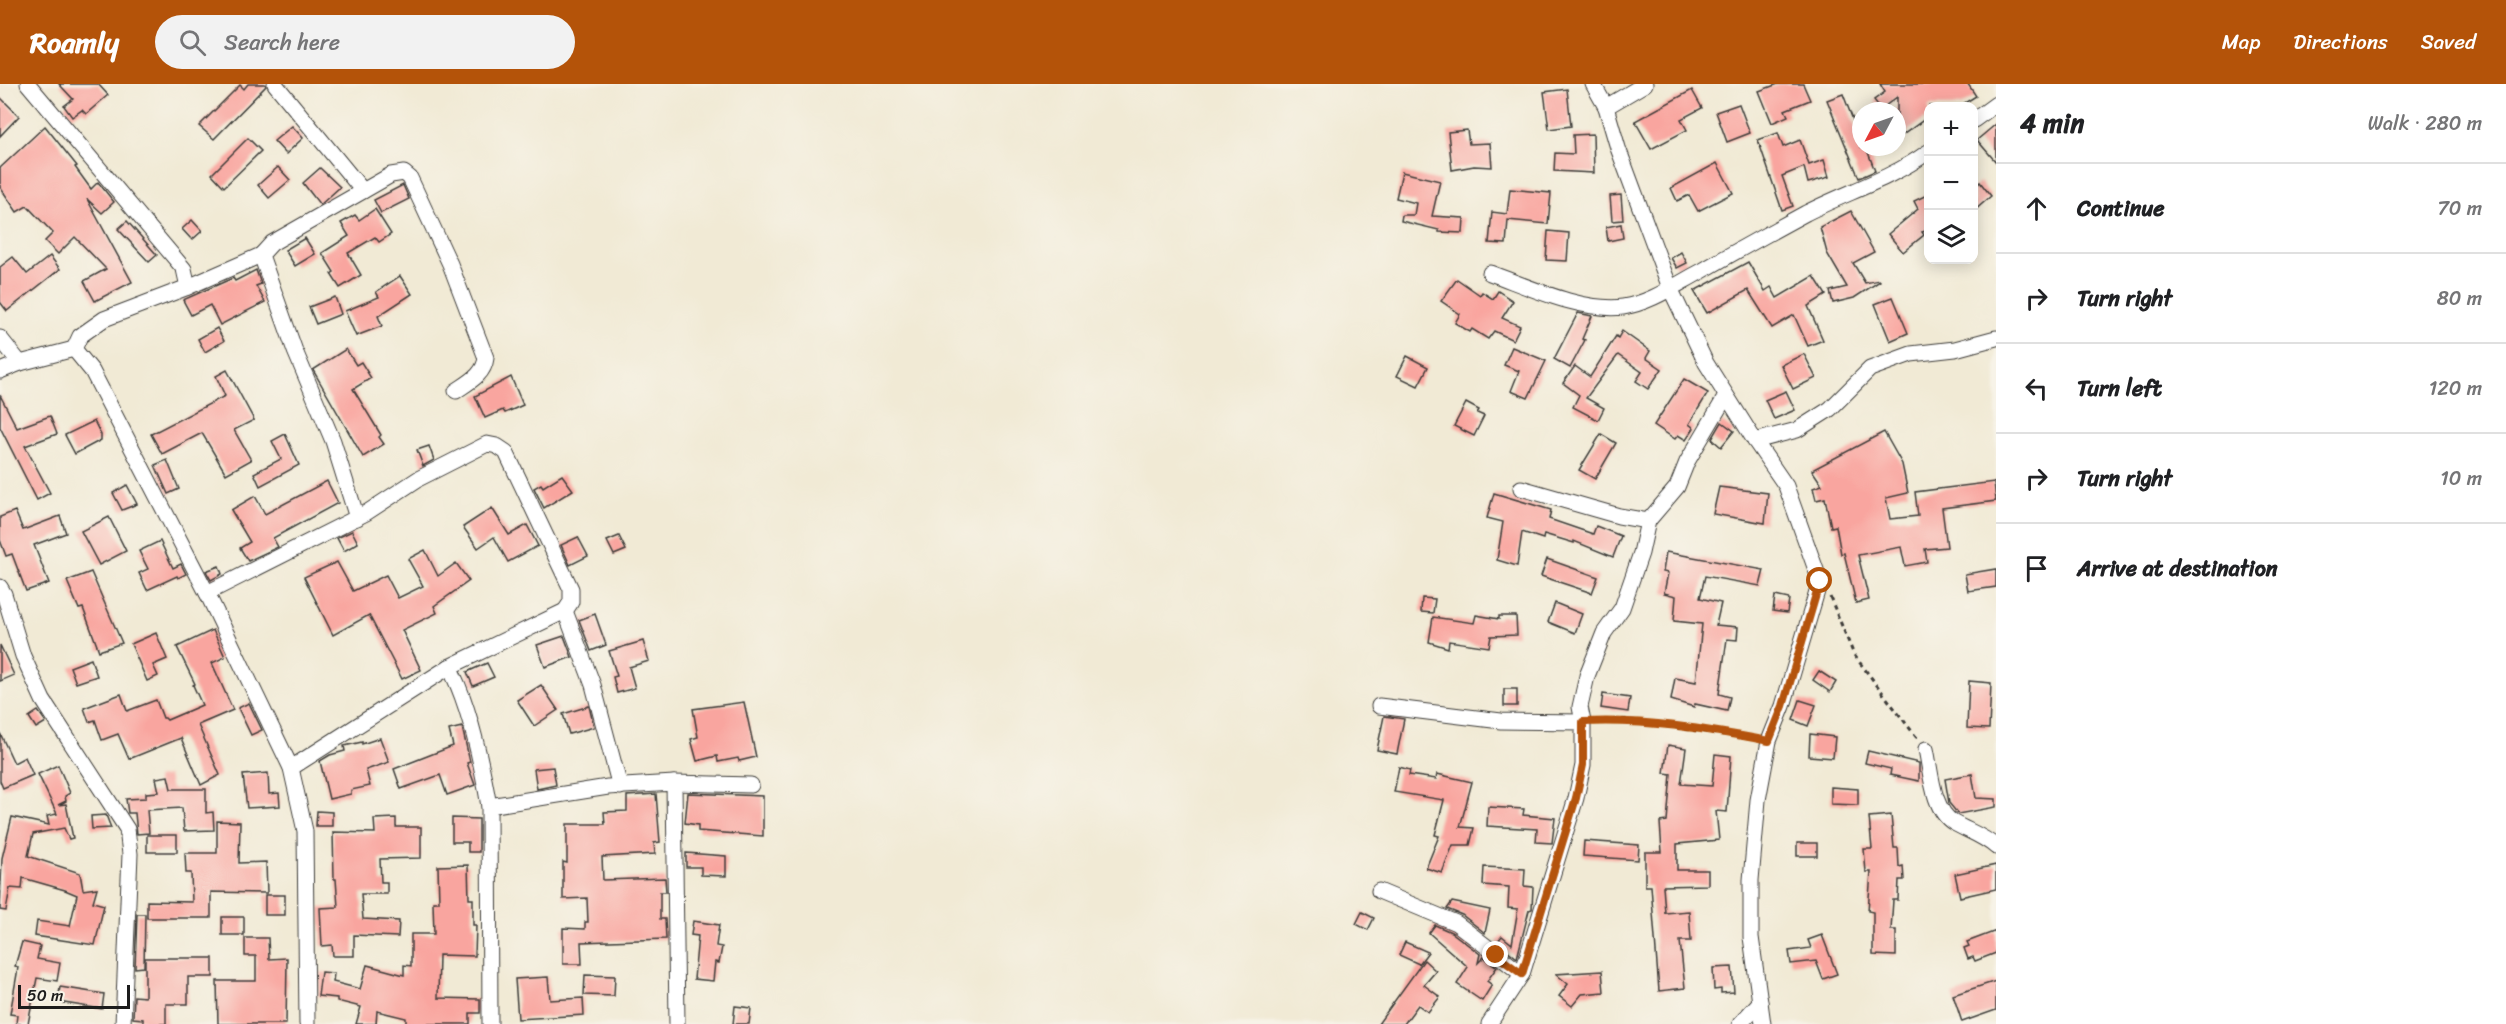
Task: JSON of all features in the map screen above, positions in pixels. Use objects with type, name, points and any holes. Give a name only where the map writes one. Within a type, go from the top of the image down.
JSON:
[{"type":"street","points":[[28,84],[184,269],[188,287]]},
{"type":"street","points":[[275,84],[363,191]]},
{"type":"street","points":[[1593,84],[1606,107],[1618,148],[1670,288],[1706,363],[1786,486],[1820,581],[1783,706],[1769,741],[1758,800],[1750,880],[1751,937],[1763,1024]]},
{"type":"street","points":[[1606,107],[1645,84]]},
{"type":"street","points":[[1978,117],[1996,104]]},
{"type":"street","points":[[1490,273],[1573,301],[1599,307],[1623,307],[1646,300],[1670,288],[1809,212],[1907,167],[1924,155]]},
{"type":"street","points":[[74,349],[80,336],[104,319],[188,287],[261,255],[272,243],[390,176],[404,173],[410,178],[450,264],[486,358],[485,367],[480,374],[456,391]]},
{"type":"street","points":[[261,255],[295,351],[333,441],[357,518]]},
{"type":"street","points":[[0,338],[20,363]]},
{"type":"street","points":[[1755,441],[1797,430],[1830,409],[1870,369],[1911,354],[1955,349],[1996,338]]},
{"type":"street","points":[[0,371],[20,363],[74,349]]},
{"type":"street","points":[[74,349],[92,371],[207,593],[291,768],[305,831],[307,1024]]},
{"type":"street","points":[[1489,1024],[1522,974],[1576,798],[1583,765],[1583,722],[1580,707],[1587,676],[1604,633],[1622,608],[1641,553],[1648,521],[1677,487],[1686,462],[1726,396]]},
{"type":"street","points":[[207,593],[357,518],[418,479],[487,444],[497,446],[506,452],[571,589],[571,602],[566,611],[449,667],[291,768]]},
{"type":"street","points":[[1521,488],[1619,516],[1648,521]]},
{"type":"street","points":[[0,588],[4,594],[23,656],[43,700],[126,829],[130,854],[123,1024]]},
{"type":"street","points":[[566,611],[593,685],[620,787]]},
{"type":"street","points":[[449,667],[458,681],[477,748],[489,806],[490,1024]]},
{"type":"street","points":[[1379,706],[1501,721],[1583,722]]},
{"type":"street","points":[[1926,748],[1939,805],[1951,821],[1990,841],[1996,847]]},
{"type":"street","points":[[489,806],[620,787],[674,783],[751,785]]},
{"type":"street","points":[[674,783],[677,1024]]},
{"type":"street","points":[[1379,891],[1456,923],[1522,974]]},
{"type":"street","points":[[1740,1024],[1760,1002]]},
{"type":"path","points":[[1820,581],[1832,600],[1854,655],[1926,748]]},
{"type":"path","points":[[1583,722],[1626,720],[1769,741]]},
{"type":"building","points":[[59,84],[98,84],[108,95],[86,114],[82,110],[72,117],[64,106],[73,99]]},
{"type":"building","points":[[248,84],[265,84],[266,86],[214,139],[199,126],[240,85],[244,89]]},
{"type":"building","points":[[1778,84],[1803,84],[1810,100],[1785,110],[1788,116],[1772,123],[1759,91]]},
{"type":"building","points":[[1880,84],[1968,84],[1976,96],[1966,102],[1924,102],[1924,120],[1906,133],[1906,102],[1897,102],[1897,97],[1890,102],[1876,102],[1874,100],[1885,92]]},
{"type":"building","points":[[1567,89],[1571,126],[1549,129],[1544,92]]},
{"type":"building","points":[[1692,90],[1702,108],[1681,119],[1687,130],[1651,149],[1635,121]]},
{"type":"building","points":[[1843,94],[1852,118],[1852,156],[1869,156],[1875,171],[1859,178],[1827,100]]},
{"type":"building","points":[[0,97],[19,116],[0,136]]},
{"type":"building","points":[[1739,104],[1750,133],[1727,142],[1716,112]]},
{"type":"building","points":[[1996,124],[1996,162],[1978,141]]},
{"type":"building","points":[[45,126],[77,166],[75,167],[91,189],[98,182],[114,202],[102,213],[87,199],[132,282],[95,301],[84,281],[106,269],[75,237],[58,254],[45,241],[53,233],[27,206],[17,212],[0,187],[0,168]]},
{"type":"building","points":[[292,126],[303,138],[286,154],[274,141]]},
{"type":"building","points":[[1467,130],[1469,144],[1490,143],[1492,167],[1474,166],[1452,170],[1448,132]]},
{"type":"building","points":[[1778,133],[1783,147],[1800,140],[1809,165],[1824,160],[1829,177],[1808,183],[1804,167],[1782,176],[1793,206],[1782,210],[1758,140]]},
{"type":"building","points":[[1593,134],[1594,173],[1554,171],[1555,153],[1574,154],[1573,135]]},
{"type":"building","points":[[248,138],[261,151],[224,187],[212,174]]},
{"type":"building","points":[[1717,163],[1733,193],[1698,211],[1689,195],[1677,201],[1671,188]]},
{"type":"building","points":[[278,167],[290,180],[269,198],[258,185]]},
{"type":"building","points":[[320,168],[340,187],[320,205],[303,183]]},
{"type":"building","points":[[1402,172],[1440,181],[1432,216],[1464,218],[1463,233],[1439,232],[1439,230],[1401,221],[1402,215],[1414,215],[1416,203],[1396,198]]},
{"type":"building","points":[[1980,182],[1991,196],[1978,207],[1978,184]]},
{"type":"building","points":[[403,185],[409,199],[381,213],[374,200]]},
{"type":"building","points":[[1510,189],[1551,193],[1548,224],[1508,220],[1506,244],[1489,243],[1492,212],[1507,214]]},
{"type":"building","points":[[1621,195],[1623,220],[1612,221],[1610,196]]},
{"type":"building","points":[[1924,196],[1924,231],[1922,232],[1924,235],[1903,252],[1888,234],[1918,209],[1914,201]]},
{"type":"building","points":[[375,209],[391,234],[379,242],[375,237],[348,253],[361,275],[340,288],[331,274],[334,272],[322,253],[349,236],[341,223],[355,215],[359,220]]},
{"type":"building","points":[[1851,211],[1874,252],[1853,263],[1865,283],[1880,281],[1854,298],[1833,303],[1830,291],[1847,287],[1827,253],[1820,227]]},
{"type":"building","points":[[192,220],[202,231],[192,240],[182,229]]},
{"type":"building","points":[[127,221],[157,255],[149,262],[118,229]]},
{"type":"building","points":[[1621,224],[1623,238],[1608,241],[1606,227]]},
{"type":"building","points":[[1548,231],[1569,233],[1567,261],[1546,260]]},
{"type":"building","points":[[305,238],[315,254],[295,266],[285,250]]},
{"type":"building","points":[[1681,252],[1687,263],[1677,268],[1671,258]]},
{"type":"building","points":[[50,256],[60,269],[7,311],[0,302],[0,267],[13,257],[27,274]]},
{"type":"building","points":[[1748,262],[1765,291],[1771,287],[1777,298],[1814,276],[1826,295],[1808,306],[1823,340],[1808,346],[1794,315],[1772,328],[1748,290],[1707,313],[1694,291]]},
{"type":"building","points":[[256,270],[261,284],[256,286],[265,302],[220,325],[210,305],[191,315],[183,300],[233,278],[235,281]]},
{"type":"building","points":[[400,276],[412,294],[378,316],[382,326],[356,336],[345,311],[379,297],[376,292]]},
{"type":"building","points":[[1457,279],[1480,295],[1482,292],[1493,299],[1498,291],[1513,301],[1502,318],[1520,326],[1513,340],[1494,331],[1488,339],[1472,329],[1470,332],[1455,323],[1460,314],[1441,301]]},
{"type":"building","points":[[335,297],[341,314],[316,324],[309,307]]},
{"type":"building","points":[[1893,297],[1908,333],[1890,341],[1875,304]]},
{"type":"building","points":[[1578,313],[1592,316],[1582,339],[1585,340],[1570,368],[1554,359]]},
{"type":"building","points":[[217,328],[224,341],[205,352],[198,339]]},
{"type":"building","points":[[1622,331],[1650,351],[1646,358],[1662,369],[1648,389],[1636,381],[1642,372],[1618,355],[1586,398],[1604,408],[1598,420],[1573,407],[1579,395],[1563,383],[1575,366],[1590,377],[1616,336],[1618,338]]},
{"type":"building","points":[[1512,347],[1546,361],[1528,398],[1511,391],[1519,371],[1504,365]]},
{"type":"building","points":[[346,349],[356,365],[361,362],[371,378],[353,389],[381,435],[379,437],[384,444],[363,457],[313,370]]},
{"type":"building","points":[[1804,354],[1816,378],[1793,389],[1781,365]]},
{"type":"building","points":[[1407,356],[1428,367],[1418,386],[1397,376]]},
{"type":"building","points":[[227,370],[254,420],[234,430],[251,460],[226,474],[202,433],[162,454],[151,434],[225,396],[216,376]]},
{"type":"building","points":[[511,377],[523,405],[485,418],[475,396]]},
{"type":"building","points":[[1684,379],[1708,393],[1689,424],[1694,428],[1686,440],[1678,435],[1675,439],[1654,425]]},
{"type":"building","points":[[1786,391],[1795,410],[1774,419],[1765,400]]},
{"type":"building","points":[[0,395],[17,428],[50,416],[57,434],[25,446],[50,493],[37,500],[0,427]]},
{"type":"building","points":[[1466,403],[1479,410],[1477,413],[1484,416],[1474,436],[1454,426]]},
{"type":"building","points":[[94,421],[101,440],[75,454],[65,435]]},
{"type":"building","points":[[1722,422],[1734,431],[1721,447],[1712,439]]},
{"type":"building","points":[[1884,432],[1902,464],[1908,493],[1886,498],[1890,519],[1918,516],[1915,492],[1994,482],[1996,501],[1942,508],[1947,547],[1925,549],[1927,562],[1905,566],[1901,547],[1858,555],[1869,600],[1856,603],[1844,553],[1841,554],[1836,526],[1831,527],[1825,498],[1816,500],[1813,488],[1822,485],[1812,470]]},
{"type":"building","points":[[285,434],[299,465],[260,486],[254,473],[281,459],[272,441]]},
{"type":"building","points":[[1601,434],[1616,443],[1595,479],[1579,470]]},
{"type":"building","points":[[429,446],[434,460],[423,466],[417,450]]},
{"type":"building","points":[[167,460],[179,489],[168,494],[155,465]]},
{"type":"building","points":[[562,475],[573,490],[544,508],[534,488],[541,484],[543,487]]},
{"type":"building","points":[[327,481],[338,503],[273,538],[278,547],[248,561],[240,548],[250,542],[231,510],[255,496],[265,514]]},
{"type":"building","points":[[127,485],[137,504],[122,510],[113,493]]},
{"type":"building","points":[[1719,487],[1768,493],[1765,523],[1713,514]]},
{"type":"building","points":[[1494,493],[1551,510],[1549,519],[1593,534],[1596,526],[1621,536],[1613,557],[1574,541],[1574,543],[1544,534],[1543,539],[1522,532],[1517,566],[1497,560],[1503,522],[1487,518]]},
{"type":"building","points":[[492,508],[509,535],[527,525],[538,546],[508,562],[494,537],[478,548],[463,527]]},
{"type":"building","points":[[15,511],[23,530],[60,516],[66,533],[34,545],[49,583],[26,591],[12,554],[6,556],[0,540],[0,517]]},
{"type":"building","points":[[109,517],[126,551],[99,565],[81,531]]},
{"type":"building","points":[[352,531],[358,543],[344,551],[337,538]]},
{"type":"building","points":[[619,536],[626,550],[614,555],[607,541]]},
{"type":"building","points":[[578,537],[588,556],[570,565],[561,545]]},
{"type":"building","points":[[160,541],[173,568],[181,564],[186,574],[147,590],[139,573],[148,569],[139,551]]},
{"type":"building","points":[[425,550],[438,576],[456,563],[469,581],[434,606],[437,613],[402,630],[421,670],[402,679],[369,615],[333,635],[304,577],[337,562],[353,591],[386,575],[398,598],[423,586],[408,559]]},
{"type":"building","points":[[1666,552],[1764,570],[1760,586],[1705,576],[1700,598],[1721,603],[1716,625],[1738,627],[1737,640],[1727,639],[1719,694],[1730,697],[1727,711],[1695,704],[1694,707],[1671,700],[1675,678],[1696,682],[1702,624],[1674,621],[1676,596],[1664,593],[1668,573],[1663,572]]},
{"type":"building","points":[[1547,559],[1598,577],[1592,593],[1541,576]]},
{"type":"building","points":[[219,566],[222,574],[211,580],[206,571]]},
{"type":"building","points":[[1996,569],[1996,587],[1968,591],[1965,574]]},
{"type":"building","points":[[91,572],[122,643],[99,651],[83,608],[79,609],[67,581]]},
{"type":"building","points":[[1775,596],[1789,599],[1787,613],[1773,611]]},
{"type":"building","points":[[1422,598],[1435,599],[1433,613],[1421,612]]},
{"type":"building","points":[[1555,603],[1582,614],[1575,633],[1548,622]]},
{"type":"building","points":[[595,614],[606,645],[591,651],[579,620]]},
{"type":"building","points":[[1476,615],[1499,619],[1499,616],[1516,616],[1517,635],[1491,636],[1489,647],[1449,641],[1448,648],[1429,642],[1433,617],[1474,623]]},
{"type":"building","points":[[213,630],[225,657],[212,663],[233,710],[198,725],[220,775],[201,785],[181,738],[129,759],[118,734],[102,740],[95,720],[89,722],[84,708],[121,694],[127,711],[156,700],[163,718],[167,720],[202,705],[193,685],[195,684],[177,647]]},
{"type":"building","points":[[156,633],[167,659],[153,665],[158,676],[147,681],[131,644]]},
{"type":"building","points":[[564,636],[572,657],[545,667],[537,645]]},
{"type":"building","points":[[643,641],[649,661],[629,667],[635,688],[617,693],[613,677],[617,676],[609,651]]},
{"type":"building","points":[[0,645],[14,675],[0,681]]},
{"type":"building","points":[[91,659],[97,676],[76,683],[70,667]]},
{"type":"building","points":[[487,663],[494,677],[473,686],[467,672]]},
{"type":"building","points":[[1819,671],[1836,682],[1830,692],[1813,680]]},
{"type":"building","points":[[1969,681],[1991,683],[1989,729],[1967,728]]},
{"type":"building","points":[[541,685],[558,710],[534,726],[517,700]]},
{"type":"building","points":[[1504,689],[1517,689],[1517,706],[1504,706]]},
{"type":"building","points":[[1603,694],[1630,698],[1628,712],[1601,708]]},
{"type":"building","points":[[1800,700],[1816,705],[1808,726],[1793,720]]},
{"type":"building","points":[[744,702],[756,757],[718,762],[717,756],[697,761],[691,739],[698,737],[693,709]]},
{"type":"building","points":[[249,703],[262,730],[251,735],[238,708]]},
{"type":"building","points":[[589,706],[594,727],[569,734],[563,714]]},
{"type":"building","points":[[38,711],[46,722],[36,728],[29,717]]},
{"type":"building","points":[[1384,716],[1404,719],[1397,754],[1377,750]]},
{"type":"building","points":[[462,727],[470,762],[467,763],[475,785],[447,795],[440,775],[401,789],[394,769],[453,746],[449,730]]},
{"type":"building","points":[[0,733],[14,763],[25,757],[33,775],[3,788],[0,781]]},
{"type":"building","points":[[1810,734],[1835,737],[1833,758],[1809,756]]},
{"type":"building","points":[[380,738],[389,762],[366,770],[370,786],[351,790],[351,794],[329,799],[320,761],[330,755],[345,751],[344,746],[362,742],[362,744]]},
{"type":"building","points":[[1668,745],[1686,748],[1681,784],[1712,786],[1715,754],[1731,756],[1727,812],[1716,811],[1719,840],[1677,844],[1677,870],[1708,870],[1708,885],[1663,886],[1665,913],[1689,911],[1691,941],[1680,941],[1685,988],[1659,991],[1651,886],[1645,886],[1645,852],[1662,852],[1660,822],[1667,821],[1671,774],[1664,773]]},
{"type":"building","points":[[1868,751],[1919,763],[1919,781],[1890,775],[1891,769],[1865,763]]},
{"type":"building","points":[[58,765],[70,793],[65,796],[66,801],[58,805],[66,804],[73,838],[69,839],[64,828],[33,834],[28,856],[80,873],[83,890],[97,888],[93,902],[104,905],[95,945],[35,936],[37,921],[70,926],[77,895],[65,890],[23,878],[22,889],[10,888],[6,911],[0,910],[2,858],[12,817],[49,825],[47,816],[57,814],[38,774]]},
{"type":"building","points":[[553,767],[556,785],[537,789],[534,769]]},
{"type":"building","points":[[1399,767],[1410,770],[1409,775],[1436,779],[1437,774],[1472,782],[1460,827],[1474,828],[1470,845],[1453,845],[1442,873],[1426,868],[1439,836],[1435,835],[1444,800],[1394,792]]},
{"type":"building","points":[[268,773],[269,794],[279,793],[280,806],[247,808],[243,775]]},
{"type":"building","points":[[1972,774],[1976,798],[1996,799],[1996,807],[1958,814],[1949,803],[1945,779]]},
{"type":"building","points":[[168,776],[171,789],[206,789],[206,813],[213,812],[214,830],[184,831],[182,808],[147,810],[149,833],[137,834],[135,813],[128,813],[126,799],[146,798],[146,793],[159,792],[156,778]]},
{"type":"building","points":[[1831,787],[1858,789],[1858,805],[1831,804]]},
{"type":"building","points":[[688,793],[763,796],[763,836],[698,831],[698,825],[685,823]]},
{"type":"building","points":[[656,794],[660,842],[654,843],[655,854],[602,857],[603,880],[665,878],[666,892],[660,892],[660,919],[665,919],[666,939],[581,942],[582,964],[563,964],[563,928],[585,929],[585,922],[588,922],[587,898],[563,899],[563,862],[567,863],[567,824],[605,824],[604,812],[627,811],[627,796]]},
{"type":"building","points":[[1488,807],[1524,809],[1523,815],[1555,818],[1552,843],[1536,842],[1537,829],[1487,826]]},
{"type":"building","points":[[317,811],[332,812],[332,826],[316,826]]},
{"type":"building","points":[[106,815],[111,828],[92,829],[91,816]]},
{"type":"building","points":[[1891,815],[1894,848],[1898,848],[1899,867],[1903,866],[1904,880],[1899,880],[1898,900],[1893,900],[1891,930],[1896,930],[1896,956],[1873,955],[1873,912],[1868,911],[1871,872],[1866,872],[1864,849],[1872,849],[1869,817]]},
{"type":"building","points":[[396,818],[396,827],[421,827],[421,858],[380,859],[381,882],[387,882],[387,894],[361,894],[363,919],[399,921],[398,937],[354,935],[354,956],[333,956],[332,945],[322,946],[320,908],[338,907],[336,879],[334,879],[333,832],[375,833],[374,819]]},
{"type":"building","points":[[452,818],[479,819],[479,852],[468,852],[468,842],[452,842]]},
{"type":"building","points":[[217,821],[240,822],[239,863],[266,862],[267,893],[211,892],[211,918],[147,918],[147,901],[192,902],[191,873],[186,873],[185,853],[217,853]]},
{"type":"building","points":[[147,835],[177,835],[177,852],[147,852]]},
{"type":"building","points":[[1584,841],[1639,845],[1638,860],[1583,856]]},
{"type":"building","points":[[1797,843],[1817,843],[1817,856],[1797,856]]},
{"type":"building","points":[[686,853],[726,856],[726,876],[701,875],[701,867],[686,867]]},
{"type":"building","points":[[468,865],[469,899],[473,899],[473,925],[476,925],[475,956],[439,955],[438,998],[480,999],[480,1013],[470,1013],[470,1024],[406,1024],[406,1018],[377,1011],[376,1024],[356,1024],[361,1007],[337,1001],[337,998],[318,996],[321,972],[334,973],[333,982],[360,989],[367,965],[404,975],[404,965],[411,966],[411,934],[434,934],[433,902],[439,902],[438,866]]},
{"type":"building","points":[[1996,865],[1996,889],[1960,897],[1955,874]]},
{"type":"building","points":[[1484,867],[1525,869],[1524,886],[1533,887],[1532,909],[1529,910],[1517,958],[1497,942],[1502,936],[1512,944],[1518,909],[1508,908],[1509,887],[1483,885]]},
{"type":"building","points":[[265,895],[285,895],[285,915],[265,915]]},
{"type":"building","points":[[1452,902],[1490,910],[1485,933],[1462,915],[1447,909]]},
{"type":"building","points":[[1362,912],[1374,918],[1368,930],[1356,924]]},
{"type":"building","points":[[137,914],[145,914],[144,967],[135,968]]},
{"type":"building","points":[[222,917],[244,917],[244,935],[222,935]]},
{"type":"building","points":[[693,921],[719,925],[716,946],[722,947],[719,963],[715,962],[713,981],[694,979],[698,936],[691,935]]},
{"type":"building","points":[[1435,925],[1451,932],[1480,954],[1478,963],[1484,957],[1497,967],[1487,981],[1492,985],[1482,1001],[1457,984],[1468,967],[1429,933]]},
{"type":"building","points":[[1996,931],[1996,953],[1975,961],[1973,957],[1968,959],[1964,948],[1969,946],[1967,942]]},
{"type":"building","points":[[1822,935],[1837,974],[1823,979],[1816,961],[1791,964],[1789,951],[1811,948],[1808,940]]},
{"type":"building","points":[[245,938],[268,938],[269,959],[287,958],[286,1024],[218,1024],[217,981],[256,981],[256,956],[245,956]]},
{"type":"building","points":[[22,942],[40,946],[37,959],[60,963],[57,981],[37,978],[28,1024],[16,1024],[17,1015],[10,1014],[18,967],[15,966]]},
{"type":"building","points":[[1405,942],[1428,952],[1419,964],[1399,955]]},
{"type":"building","points":[[145,958],[213,958],[213,977],[188,977],[188,1004],[166,1004],[166,1024],[143,1024],[143,1019],[133,1018],[134,996],[145,997]]},
{"type":"building","points":[[1424,960],[1436,971],[1424,985],[1440,997],[1428,1012],[1418,1005],[1404,1024],[1378,1024]]},
{"type":"building","points":[[1732,967],[1734,992],[1721,993],[1721,989],[1714,990],[1713,968]]},
{"type":"building","points":[[1602,971],[1604,992],[1582,994],[1572,1006],[1559,996],[1568,984],[1556,974]]},
{"type":"building","points":[[585,975],[615,976],[614,996],[584,995]]},
{"type":"building","points":[[548,977],[550,1000],[583,998],[584,1015],[518,1019],[515,979]]},
{"type":"building","points":[[1996,981],[1996,1010],[1962,1022],[1953,995]]},
{"type":"building","points":[[60,987],[104,994],[102,1009],[58,1002]]},
{"type":"building","points":[[735,1006],[751,1008],[749,1024],[733,1024]]},
{"type":"route","points":[[1496,955],[1522,974],[1576,798],[1583,765],[1583,722],[1626,720],[1769,741],[1783,706],[1820,581]]}]
